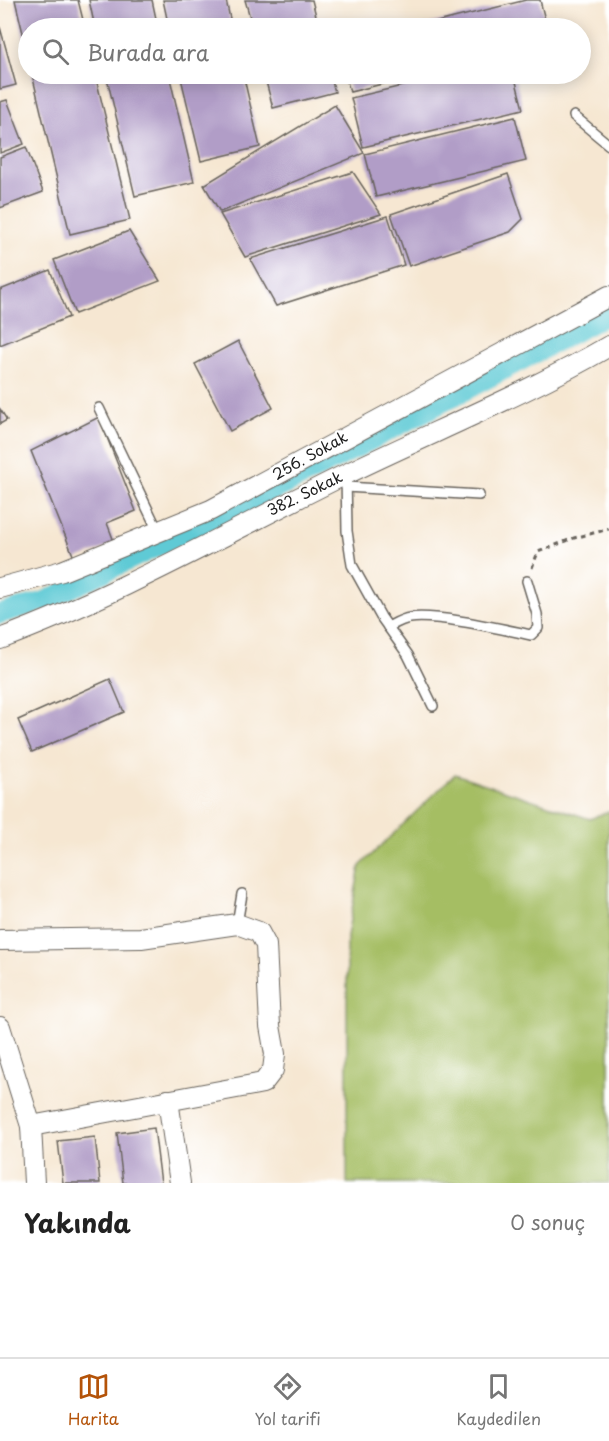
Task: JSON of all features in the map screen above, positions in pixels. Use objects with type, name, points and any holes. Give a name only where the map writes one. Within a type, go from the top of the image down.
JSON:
[{"type":"street","name":"256. Sokak","points":[[0,588],[62,570],[211,510],[609,296]]},
{"type":"street","name":"382. Sokak","points":[[0,639],[57,618],[346,481],[566,371],[609,346]]},
{"type":"street","points":[[0,940],[141,938],[237,924],[259,932],[266,945],[270,1026],[275,1054],[273,1070],[263,1083],[31,1126]]},
{"type":"street","points":[[0,1027],[31,1126],[34,1183]]},
{"type":"street","points":[[168,1100],[180,1183]]},
{"type":"lane","points":[[574,116],[609,145]]},
{"type":"lane","points":[[99,408],[159,532]]},
{"type":"lane","points":[[433,705],[408,655],[388,627],[352,565],[347,531],[346,481],[479,495]]},
{"type":"lane","points":[[388,627],[410,618],[467,623],[531,635],[538,628],[537,614],[527,581]]},
{"type":"lane","points":[[237,924],[242,894]]},
{"type":"path","points":[[527,581],[538,552],[574,538],[609,529]]},
{"type":"green space","points":[[455,774],[590,819],[609,811],[609,1183],[347,1183],[347,936],[360,866]]},
{"type":"building","points":[[15,0],[78,0],[82,18],[19,18]]},
{"type":"building","points":[[89,0],[152,0],[156,18],[93,18]]},
{"type":"building","points":[[163,0],[226,0],[230,18],[167,18]]},
{"type":"building","points":[[245,0],[312,0],[316,18],[250,18]]},
{"type":"building","points":[[526,0],[540,0],[544,18],[453,18]]},
{"type":"building","points":[[0,27],[16,85],[0,89]]},
{"type":"building","points":[[34,84],[97,84],[130,220],[70,234]]},
{"type":"building","points":[[108,84],[171,84],[194,182],[135,196]]},
{"type":"building","points":[[182,84],[245,84],[260,147],[201,161]]},
{"type":"building","points":[[267,84],[333,84],[335,92],[273,108]]},
{"type":"building","points":[[348,84],[382,84],[350,92]]},
{"type":"building","points":[[410,84],[517,84],[523,109],[363,147],[351,98]]},
{"type":"building","points":[[7,100],[24,144],[0,153],[0,102]]},
{"type":"building","points":[[335,105],[364,153],[220,212],[204,185]]},
{"type":"building","points":[[515,117],[526,161],[376,197],[365,154]]},
{"type":"building","points":[[26,147],[43,192],[0,208],[0,157]]},
{"type":"building","points":[[353,172],[381,214],[245,257],[220,214]]},
{"type":"building","points":[[508,174],[523,219],[510,232],[409,266],[391,214]]},
{"type":"building","points":[[388,216],[404,265],[276,306],[250,259]]},
{"type":"building","points":[[129,231],[160,281],[75,314],[54,260]]},
{"type":"building","points":[[50,270],[69,317],[0,345],[0,290]]},
{"type":"building","points":[[238,341],[273,408],[230,431],[195,364]]},
{"type":"building","points":[[0,409],[7,420],[0,424]]},
{"type":"building","points":[[99,417],[136,511],[107,523],[115,544],[75,560],[31,451]]},
{"type":"building","points":[[110,679],[124,712],[32,752],[18,720]]},
{"type":"building","points":[[154,1128],[161,1183],[123,1183],[117,1133]]},
{"type":"building","points":[[95,1137],[100,1183],[63,1183],[58,1141]]},
{"type":"waterway","points":[[0,614],[45,601],[308,474],[609,314]]}]
